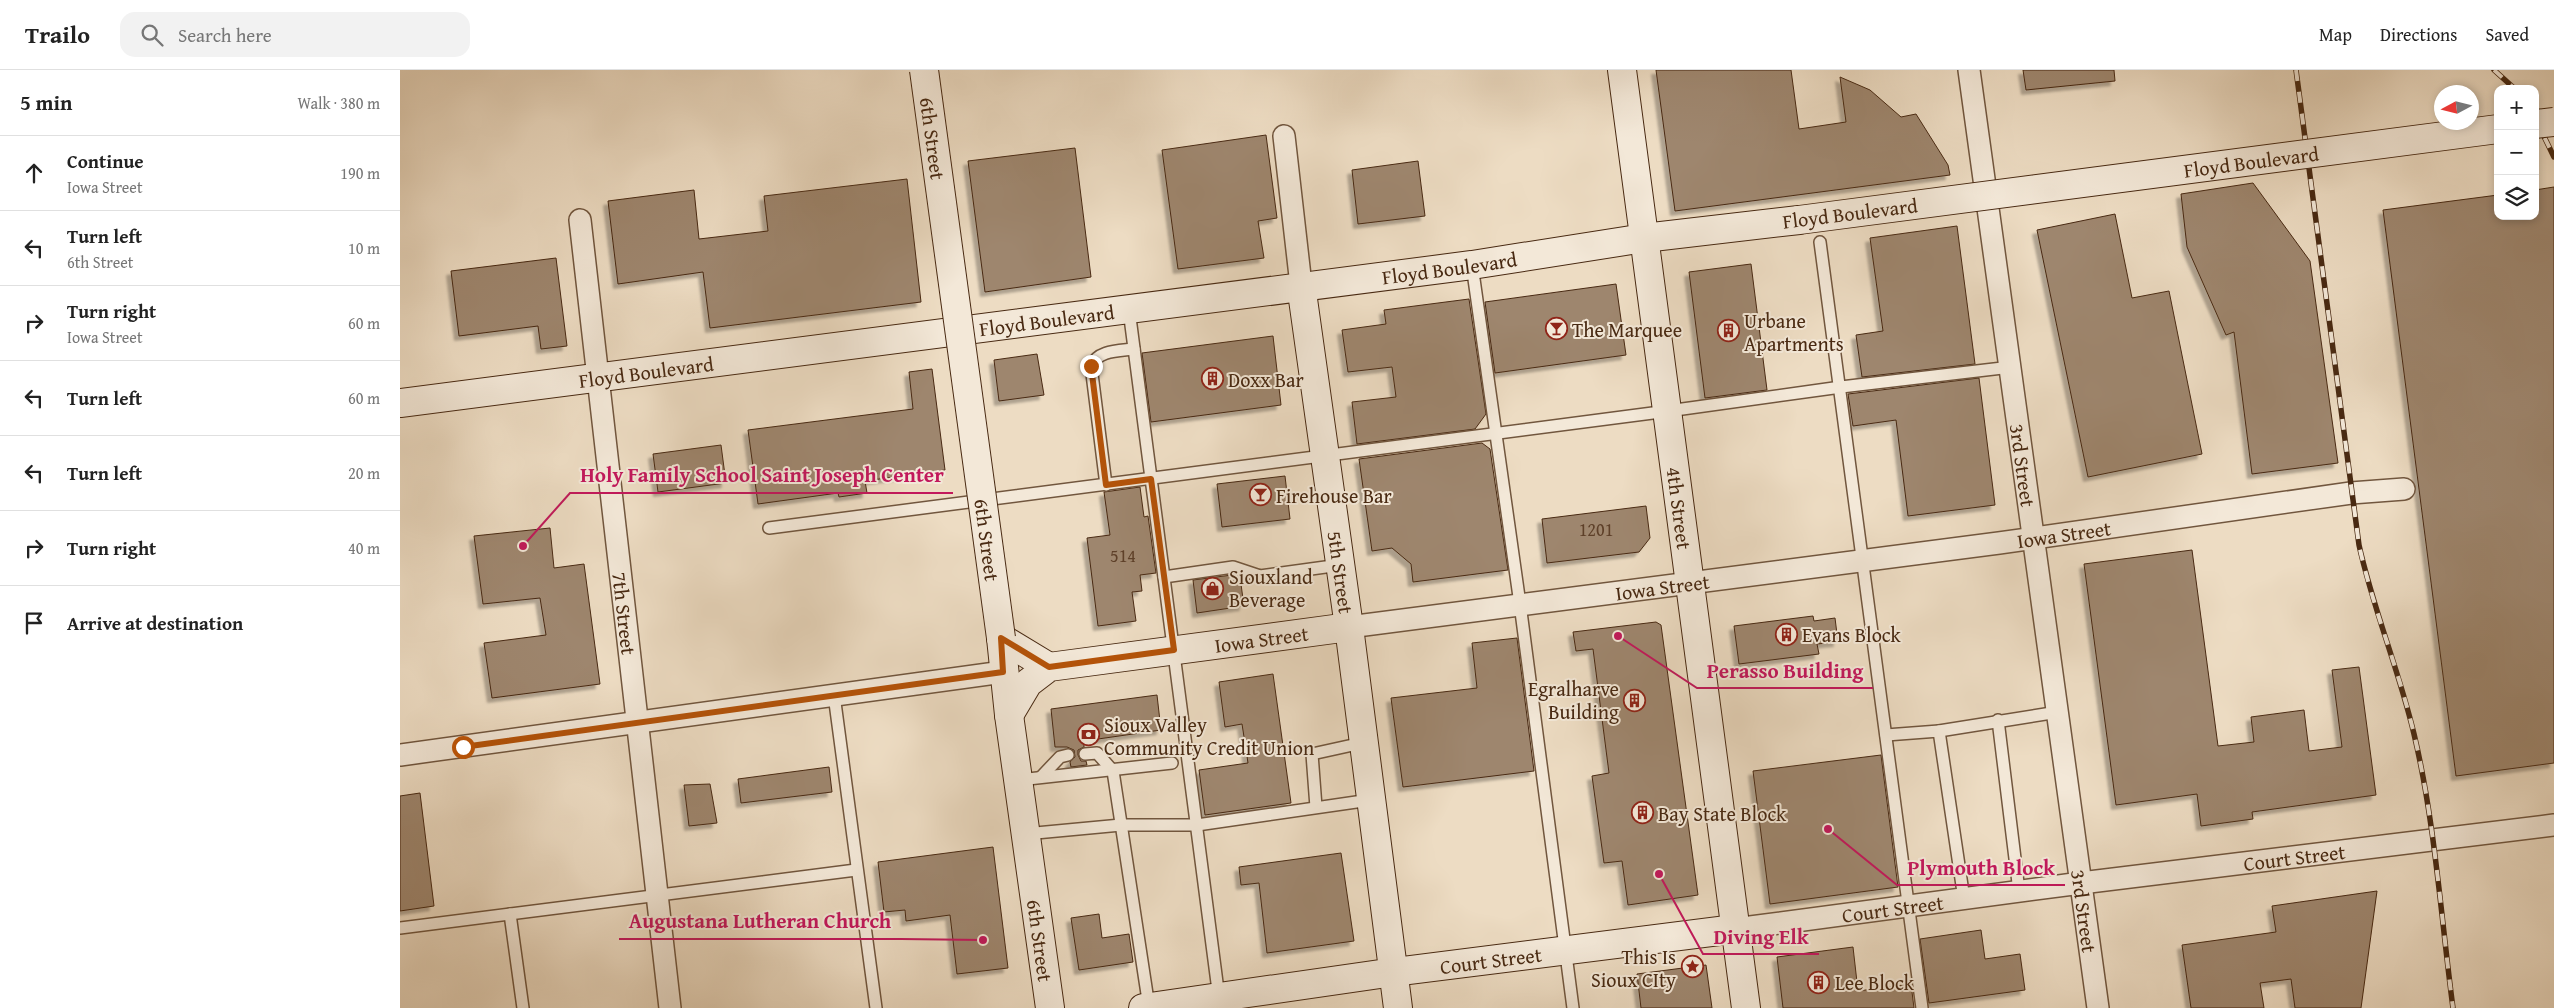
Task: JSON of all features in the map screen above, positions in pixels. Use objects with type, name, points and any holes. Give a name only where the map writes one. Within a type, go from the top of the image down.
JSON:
[{"type":"main road","name":"6th Street","points":[[924,70],[1001,638],[1003,672],[1009,715],[1030,778],[1026,834],[1050,1008]]},
{"type":"main road","name":"4th Street","points":[[1622,70],[1746,1008]]},
{"type":"main road","points":[[2539,124],[2554,122]]},
{"type":"main road","name":"Floyd Boulevard","points":[[400,403],[1301,285],[1472,265],[1644,238],[1799,220],[2494,130]]},
{"type":"main road","name":"5th Street","points":[[1301,285],[1349,627],[1362,742],[1398,1008]]},
{"type":"main road","name":"Iowa Street","points":[[1009,715],[1028,683],[1049,667],[1349,627]]},
{"type":"main road","points":[[1001,638],[1049,667]]},
{"type":"main road","name":"Court Street","points":[[1146,1008],[1227,1001],[1394,972],[1566,952],[1735,929]]},
{"type":"street","name":"3rd Street","points":[[1969,70],[2012,367],[2098,1008]]},
{"type":"street","name":"5th Street","points":[[1284,136],[1301,285]]},
{"type":"street","name":"7th Street","points":[[580,220],[596,378],[670,1008]]},
{"type":"street","name":"Iowa Street","points":[[1349,627],[2034,538],[2351,493],[2404,488]]},
{"type":"street","points":[[400,755],[1003,672]]},
{"type":"street","name":"Court Street","points":[[1735,929],[2081,883],[2554,825]]},
{"type":"lane","points":[[1820,242],[1841,387],[1861,559],[1922,1008]]},
{"type":"lane","points":[[1472,265],[1520,604],[1573,1008]]},
{"type":"lane","points":[[1129,308],[1197,825],[1227,1001]]},
{"type":"lane","points":[[1106,485],[1091,366],[1095,358],[1104,353],[1134,349]]},
{"type":"lane","points":[[770,528],[1496,434],[1841,387],[2012,367]]},
{"type":"lane","points":[[1164,577],[1233,567],[1260,576],[1340,565]]},
{"type":"lane","points":[[834,695],[876,1008]]},
{"type":"lane","points":[[1886,735],[1939,731],[1998,720],[2058,712]]},
{"type":"lane","points":[[1998,720],[2019,891]]},
{"type":"lane","points":[[1939,731],[1964,899]]},
{"type":"lane","points":[[1316,806],[1312,754],[1362,742]]},
{"type":"lane","points":[[1085,754],[1097,753],[1113,771],[1146,1008]]},
{"type":"lane","points":[[1030,778],[1060,757],[1068,755]]},
{"type":"lane","points":[[1030,778],[1172,764]]},
{"type":"lane","points":[[1026,834],[1121,825],[1197,825],[1316,806],[1370,800]]},
{"type":"lane","points":[[400,928],[856,870]]},
{"type":"lane","points":[[510,914],[523,1008]]},
{"type":"building","points":[[1656,70],[1791,70],[1799,129],[1846,122],[1840,77],[1870,90],[1901,117],[1916,114],[1948,165],[1950,175],[1675,211]]},
{"type":"building","points":[[2023,70],[2114,70],[2115,81],[2026,90]]},
{"type":"building","points":[[1266,135],[1277,218],[1258,221],[1264,258],[1178,269],[1162,150]]},
{"type":"building","points":[[1075,148],[1091,277],[985,292],[968,161]]},
{"type":"building","points":[[1418,161],[1425,216],[1358,224],[1352,170]]},
{"type":"building","points":[[907,179],[921,302],[710,328],[703,272],[618,284],[608,201],[694,190],[699,239],[768,231],[764,196]]},
{"type":"building","points":[[2253,183],[2310,261],[2338,463],[2252,474],[2234,332],[2226,335],[2187,247],[2181,194]]},
{"type":"building","points":[[2554,187],[2554,763],[2456,776],[2383,210],[2494,196],[2494,220],[2539,220],[2539,189]]},
{"type":"building","points":[[2115,214],[2132,298],[2169,291],[2202,454],[2088,477],[2037,230]]},
{"type":"building","points":[[1957,226],[1975,364],[1862,377],[1856,335],[1883,331],[1870,238]]},
{"type":"building","points":[[556,258],[567,346],[541,349],[538,326],[459,336],[451,271]]},
{"type":"building","name":"Urbane Apartments","points":[[1751,264],[1767,390],[1705,398],[1689,272]]},
{"type":"building","name":"The Marquee","points":[[1616,284],[1626,355],[1495,373],[1485,302]]},
{"type":"building","points":[[1469,299],[1486,414],[1475,429],[1357,444],[1352,402],[1396,397],[1392,367],[1348,372],[1342,330],[1386,324],[1384,310]]},
{"type":"building","name":"Doxx Bar","points":[[1273,336],[1281,405],[1151,422],[1142,353]]},
{"type":"building","points":[[1037,354],[1044,395],[999,401],[994,360]]},
{"type":"building","points":[[932,369],[945,470],[865,481],[867,493],[839,497],[838,493],[758,504],[748,430],[913,409],[909,372]]},
{"type":"building","points":[[1979,378],[1995,505],[1908,516],[1896,420],[1853,426],[1848,394]]},
{"type":"building","points":[[1482,443],[1490,449],[1508,570],[1413,582],[1411,564],[1392,548],[1372,551],[1359,459]]},
{"type":"building","points":[[721,445],[726,483],[658,492],[653,454]]},
{"type":"building","points":[[1285,476],[1290,519],[1222,527],[1217,484]]},
{"type":"building","points":[[1140,487],[1144,517],[1148,516],[1156,573],[1140,575],[1142,591],[1132,592],[1136,621],[1098,626],[1087,538],[1110,535],[1104,492]]},
{"type":"building","points":[[1646,506],[1650,538],[1639,552],[1547,563],[1542,519]]},
{"type":"building","points":[[550,528],[554,568],[584,564],[600,684],[492,698],[484,643],[546,635],[540,598],[483,604],[474,536]]},
{"type":"building","points":[[2192,550],[2218,746],[2254,742],[2251,717],[2304,710],[2309,751],[2342,747],[2332,670],[2359,667],[2376,795],[2252,812],[2253,819],[2201,826],[2197,794],[2116,805],[2084,564]]},
{"type":"building","points":[[1232,575],[1240,577],[1244,606],[1197,613],[1193,580]]},
{"type":"building","name":"Evans Block","points":[[1813,616],[1814,621],[1835,618],[1838,642],[1817,644],[1819,654],[1739,664],[1734,626]]},
{"type":"building","points":[[1656,622],[1661,625],[1698,895],[1628,905],[1622,861],[1604,863],[1592,776],[1609,773],[1593,649],[1576,651],[1573,632]]},
{"type":"building","points":[[1517,638],[1534,771],[1403,787],[1391,698],[1477,688],[1472,643]]},
{"type":"building","points":[[1273,674],[1291,803],[1205,815],[1199,770],[1248,763],[1242,724],[1225,727],[1219,682]]},
{"type":"building","name":"Sioux Valley Community Credit Union","points":[[1157,695],[1161,730],[1084,741],[1084,747],[1078,750],[1078,755],[1081,761],[1086,761],[1087,765],[1071,767],[1070,762],[1075,757],[1074,750],[1067,747],[1055,747],[1051,709]]},
{"type":"building","points":[[1881,755],[1898,887],[1770,904],[1753,771]]},
{"type":"building","points":[[829,767],[832,792],[741,803],[738,779]]},
{"type":"building","points":[[710,784],[717,823],[689,826],[684,785]]},
{"type":"building","points":[[420,793],[434,906],[400,911],[400,796]]},
{"type":"building","points":[[993,847],[1008,968],[957,974],[950,915],[906,921],[905,910],[884,912],[878,862]]},
{"type":"building","points":[[1341,853],[1354,941],[1267,953],[1259,883],[1241,885],[1239,867]]},
{"type":"building","points":[[2377,891],[2361,1008],[2295,1008],[2291,979],[2260,983],[2264,1008],[2191,1008],[2182,945],[2276,932],[2272,906]]},
{"type":"building","points":[[1099,914],[1102,938],[1129,934],[1133,962],[1079,970],[1071,918]]},
{"type":"building","points":[[1981,930],[1985,959],[2020,954],[2025,990],[1929,1003],[1920,939]]},
{"type":"building","name":"Lee Block","points":[[1853,947],[1858,991],[1911,984],[1914,1008],[1783,1008],[1777,957]]},
{"type":"building","points":[[1706,965],[1712,1008],[1641,1008],[1637,974]]},
{"type":"railway","points":[[2296,70],[2359,545],[2371,593],[2408,710],[2421,767],[2432,836],[2453,1008]]},
{"type":"railway","points":[[2494,70],[2511,85]]},
{"type":"railway","points":[[2539,113],[2554,130]]},
{"type":"railway","points":[[2539,126],[2554,157]]},
{"type":"place","name":"The Marquee","points":[[1556,329]]},
{"type":"place","name":"Urbane Apartments","points":[[1728,331]]},
{"type":"place","name":"Doxx Bar","points":[[1212,379]]},
{"type":"place","name":"Firehouse Bar","points":[[1260,495]]},
{"type":"place","name":"Holy Family School Saint Joseph Center","points":[[523,546]]},
{"type":"place","name":"Siouxland Beverage","points":[[1213,588]]},
{"type":"place","name":"Evans Block","points":[[1786,634]]},
{"type":"place","name":"Perasso Building","points":[[1618,636]]},
{"type":"place","name":"Egralharve Building","points":[[1635,700]]},
{"type":"place","name":"Sioux Valley Community Credit Union","points":[[1088,735]]},
{"type":"place","name":"Bay State Block","points":[[1642,813]]},
{"type":"place","name":"Plymouth Block","points":[[1828,829]]},
{"type":"place","name":"Diving Elk","points":[[1659,874]]},
{"type":"place","name":"Augustana Lutheran Church","points":[[983,940]]},
{"type":"place","name":"This Is Sioux CIty","points":[[1692,967]]},
{"type":"place","name":"Lee Block","points":[[1819,982]]},
{"type":"route","points":[[463,747],[1003,672],[1001,638],[1049,667],[1174,650],[1151,479],[1106,485],[1091,366]]}]
